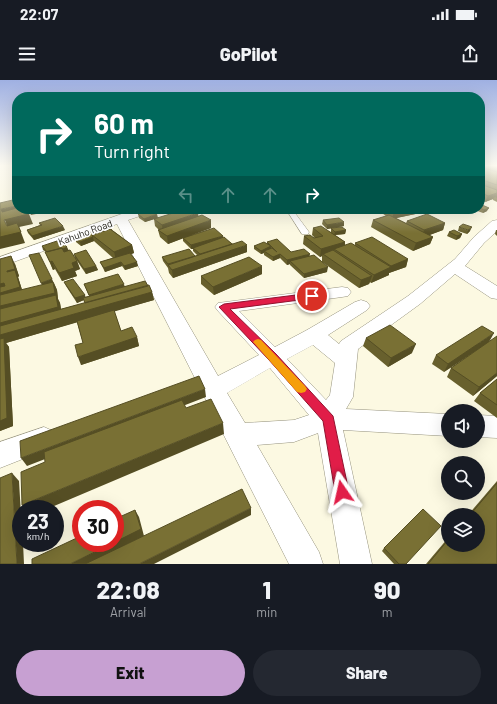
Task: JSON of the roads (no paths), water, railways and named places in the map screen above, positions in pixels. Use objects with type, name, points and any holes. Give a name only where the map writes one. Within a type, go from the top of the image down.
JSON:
[{"type":"street","name":"Kahuho Road","points":[[0,262],[134,214]]},
{"type":"street","points":[[121,219],[307,564]]},
{"type":"street","points":[[328,419],[341,397],[346,350],[351,343],[414,300],[460,262],[479,240],[497,224]]},
{"type":"street","points":[[455,266],[497,294]]},
{"type":"street","points":[[342,292],[224,307],[273,357],[328,419],[356,564]]},
{"type":"street","points":[[184,387],[209,384],[273,357],[314,335],[361,306]]},
{"type":"street","points":[[314,335],[346,361]]},
{"type":"street","points":[[237,435],[294,432],[328,419],[441,425]]},
{"type":"street","points":[[485,426],[497,427]]},
{"type":"street","points":[[0,455],[66,431]]},
{"type":"lane","points":[[292,214],[305,232]]}]
